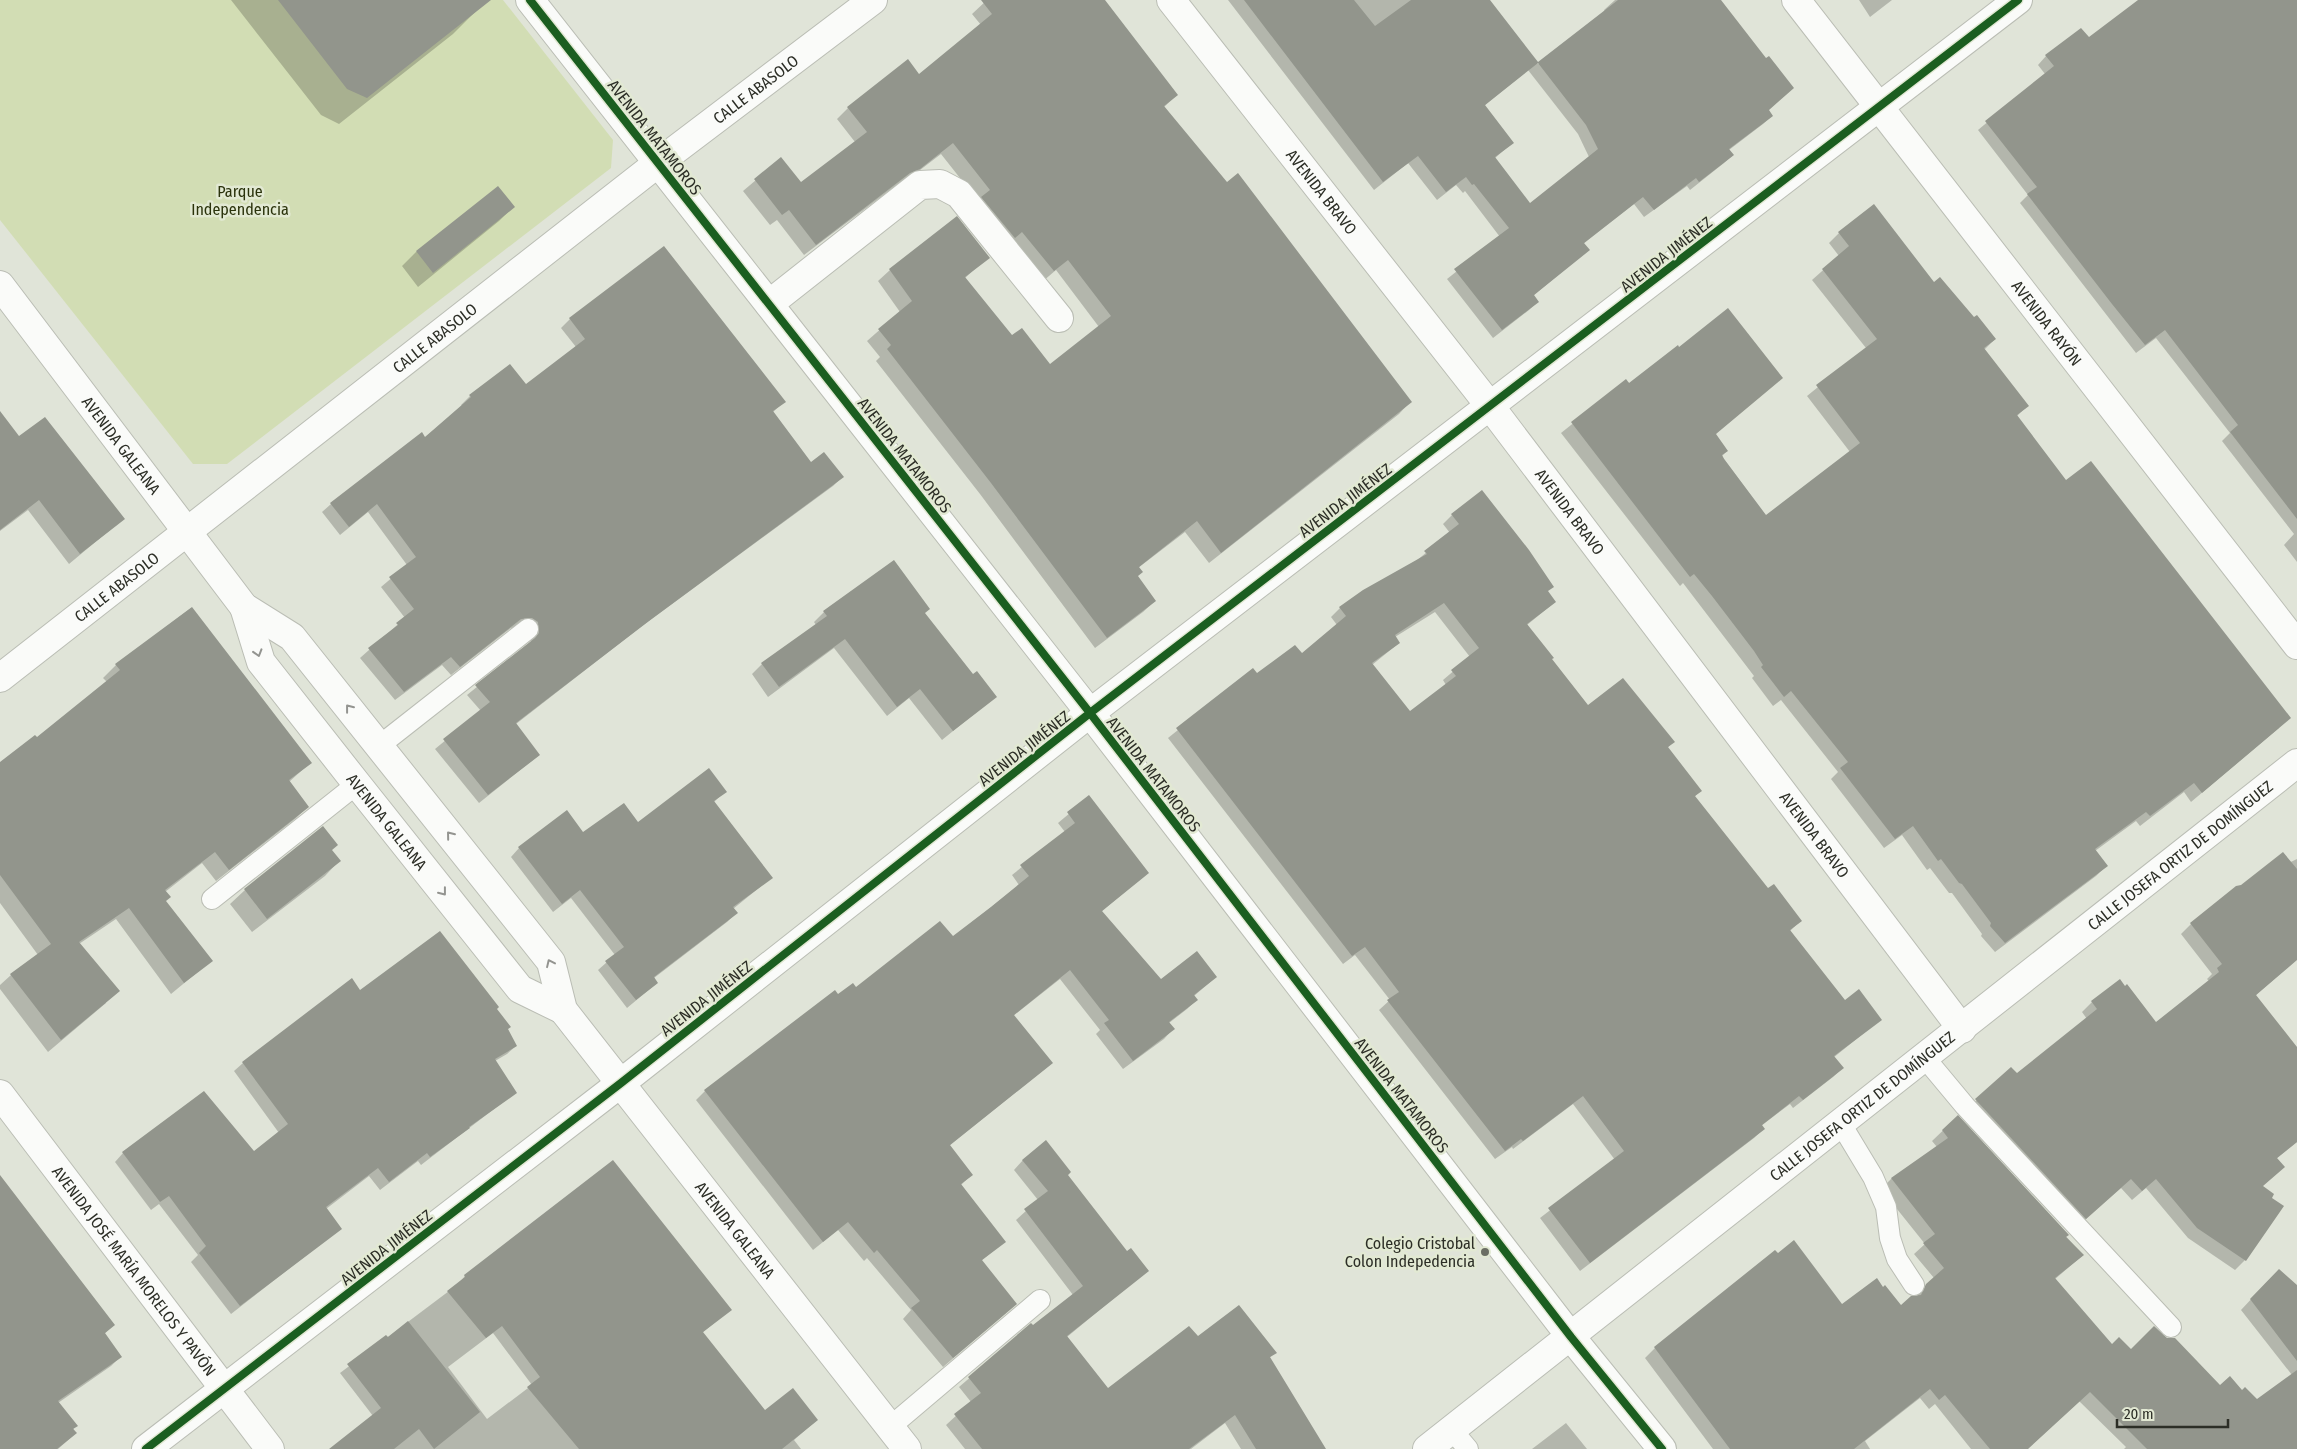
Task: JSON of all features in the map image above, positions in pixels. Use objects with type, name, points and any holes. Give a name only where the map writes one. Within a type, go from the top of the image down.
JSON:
[{"type":"street","name":"AVENIDA MATAMOROS","points":[[530,0],[1090,713],[1572,1337],[1662,1449]]},
{"type":"street","name":"CALLE ABASOLO","points":[[0,678],[658,163],[873,0]]},
{"type":"street","name":"AVENIDA BRAVO","points":[[1171,0],[1490,406],[1962,1029]]},
{"type":"street","name":"AVENIDA RAYÓN","points":[[1796,0],[2297,645]]},
{"type":"street","name":"AVENIDA JIMÉNEZ","points":[[146,1449],[621,1083],[1090,713],[2018,0]]},
{"type":"street","points":[[769,304],[920,185],[940,184],[959,194],[1059,318]]},
{"type":"street","name":"AVENIDA GALEANA","points":[[0,285],[244,607],[292,637],[551,962],[563,1010],[908,1449]]},
{"type":"street","name":"AVENIDA GALEANA","points":[[244,607],[260,662],[520,989],[563,1010]]},
{"type":"street","name":"CALLE JOSEFA ORTIZ DE DOMÍNGUEZ","points":[[1427,1449],[1460,1439],[1572,1337],[2297,763]]},
{"type":"street","name":"AVENIDA JOSÉ MARÍA MORELOS Y PAVÓN","points":[[0,1094],[270,1449]]},
{"type":"lane","points":[[379,746],[528,629]]},
{"type":"lane","points":[[212,899],[357,784]]},
{"type":"lane","points":[[1925,1058],[1965,1106],[2171,1327]]},
{"type":"lane","points":[[1841,1124],[1873,1178],[1886,1207],[1890,1238],[1896,1258],[1914,1285]]},
{"type":"lane","points":[[890,1427],[1040,1300]]},
{"type":"green space","name":"Parque Independencia","points":[[0,0],[503,0],[613,140],[611,168],[227,464],[193,464],[0,220]]},
{"type":"building","points":[[278,0],[491,0],[367,98],[347,89]]},
{"type":"building","points":[[981,0],[1105,0],[1178,95],[1164,106],[1227,182],[1238,173],[1412,402],[1221,553],[1197,521],[1139,567],[1143,572],[1138,576],[1156,601],[1107,638],[991,483],[887,349],[891,345],[878,329],[912,301],[889,269],[957,216],[990,258],[965,277],[1012,335],[1022,328],[1050,364],[1111,316],[1068,260],[1054,271],[1022,232],[1015,238],[981,197],[990,190],[953,143],[920,169],[910,173],[816,245],[789,210],[782,215],[754,179],[781,157],[801,182],[867,132],[847,107],[908,59],[919,74],[992,14]]},
{"type":"building","points":[[1244,0],[1354,0],[1375,26],[1411,0],[1490,0],[1538,62],[1618,0],[1721,0],[1766,58],[1769,56],[1794,88],[1769,110],[1773,116],[1729,149],[1734,155],[1699,182],[1696,178],[1654,210],[1643,197],[1584,243],[1590,250],[1534,295],[1539,302],[1502,330],[1454,269],[1509,228],[1474,184],[1472,185],[1466,177],[1446,192],[1418,156],[1383,182]],"holes":[[[1538,63],[1586,125],[1598,149],[1530,203],[1495,157],[1514,143],[1485,105]]]},
{"type":"building","points":[[2138,0],[2297,0],[2297,519],[2230,432],[2238,425],[2165,330],[2145,345],[2112,304],[2027,194],[2037,187],[1985,121],[2054,66],[2045,55],[2081,28],[2089,37]]},
{"type":"building","points":[[498,186],[515,207],[433,273],[416,251]]},
{"type":"building","points":[[1874,204],[1934,282],[1940,277],[1974,317],[1977,315],[1996,339],[1984,348],[2029,406],[2017,415],[2066,480],[2091,461],[2291,718],[2202,793],[2194,783],[2150,816],[2146,812],[2095,849],[2108,866],[2005,943],[1990,926],[1991,923],[1962,884],[1959,883],[1941,859],[1938,861],[1913,826],[1895,839],[1840,768],[1848,762],[1791,691],[1784,697],[1761,667],[1763,665],[1754,651],[1712,596],[1694,574],[1690,577],[1571,422],[1626,379],[1629,383],[1678,345],[1679,347],[1728,308],[1783,378],[1716,434],[1728,451],[1722,455],[1724,459],[1766,515],[1860,443],[1816,385],[1877,339],[1822,269],[1849,246],[1838,232]]},
{"type":"building","points":[[664,246],[786,402],[773,411],[811,462],[824,452],[844,477],[649,621],[516,723],[540,755],[488,795],[443,739],[490,702],[475,685],[535,638],[539,633],[538,622],[532,618],[521,619],[460,667],[451,657],[404,692],[368,648],[398,625],[396,623],[414,609],[389,577],[416,557],[377,504],[349,527],[330,503],[422,432],[425,437],[471,397],[469,395],[510,364],[526,384],[585,339],[569,318]]},
{"type":"building","points":[[0,411],[19,436],[45,417],[125,519],[80,554],[39,500],[0,530]]},
{"type":"building","points":[[1482,490],[1529,550],[1554,587],[1548,591],[1556,602],[1527,624],[1554,658],[1552,659],[1588,705],[1623,678],[1675,742],[1668,747],[1702,791],[1695,796],[1768,888],[1774,884],[1802,921],[1790,930],[1845,1000],[1859,989],[1882,1020],[1834,1056],[1844,1068],[1803,1100],[1799,1096],[1762,1125],[1765,1129],[1590,1263],[1548,1208],[1624,1151],[1583,1096],[1523,1141],[1521,1139],[1505,1151],[1387,1000],[1399,992],[1365,947],[1352,956],[1176,728],[1253,668],[1257,673],[1295,645],[1302,653],[1346,616],[1339,607],[1363,590],[1427,554],[1424,551],[1459,524],[1451,514]],"holes":[[[1444,603],[1479,648],[1451,670],[1456,676],[1410,711],[1372,663],[1400,643],[1395,635]]]},
{"type":"building","points":[[894,560],[930,609],[925,613],[973,674],[977,671],[997,697],[953,731],[920,689],[897,707],[845,639],[779,687],[761,663],[827,616],[823,611]]},
{"type":"building","points":[[192,607],[312,763],[289,780],[309,807],[229,870],[215,852],[165,890],[171,897],[166,901],[213,961],[184,983],[129,908],[79,942],[120,991],[61,1040],[10,974],[51,944],[0,875],[0,762],[35,735],[37,737],[120,670],[115,664]]},
{"type":"building","points":[[709,768],[727,792],[714,801],[773,878],[733,907],[738,913],[654,977],[658,983],[636,1000],[605,961],[624,947],[580,890],[562,904],[518,847],[567,810],[583,832],[624,803],[638,822]]},
{"type":"building","points":[[1089,795],[1149,873],[1102,911],[1161,979],[1197,951],[1217,977],[1194,995],[1198,1000],[1169,1022],[1175,1029],[1133,1061],[1104,1023],[1109,1020],[1070,970],[1014,1015],[1053,1063],[950,1145],[973,1175],[961,1184],[1006,1242],[982,1260],[1017,1304],[953,1358],[911,1308],[920,1301],[877,1250],[874,1253],[848,1222],[823,1242],[704,1090],[835,990],[838,994],[853,983],[856,987],[940,921],[953,936],[991,907],[1029,876],[1020,865],[1075,823],[1067,812]]},
{"type":"building","points":[[323,826],[338,845],[332,850],[341,861],[267,919],[244,889]]},
{"type":"building","points":[[2283,852],[2297,869],[2297,960],[2256,995],[2297,1047],[2297,1142],[2277,1158],[2285,1167],[2263,1186],[2274,1194],[2272,1198],[2284,1206],[2246,1261],[2197,1228],[2156,1179],[2142,1191],[2131,1179],[2086,1219],[1975,1099],[2011,1067],[2017,1073],[2097,1009],[2091,1001],[2120,979],[2125,986],[2127,984],[2156,1022],[2219,972],[2217,968],[2222,964],[2190,923]]},
{"type":"building","points":[[440,931],[499,1007],[497,1009],[511,1027],[508,1029],[517,1046],[495,1059],[517,1093],[430,1157],[427,1153],[389,1182],[378,1168],[326,1207],[342,1229],[240,1306],[199,1253],[206,1246],[169,1196],[160,1202],[122,1152],[204,1091],[254,1151],[288,1124],[242,1062],[352,978],[360,990]]},
{"type":"building","points":[[1958,1115],[2069,1235],[2066,1237],[2084,1255],[2055,1278],[2112,1344],[2119,1337],[2131,1349],[2154,1326],[2167,1338],[2175,1338],[2220,1385],[2230,1376],[2242,1390],[2245,1387],[2257,1399],[2297,1370],[2297,1449],[2147,1449],[2090,1392],[2028,1449],[1990,1449],[1945,1395],[1939,1400],[1930,1389],[1854,1449],[1730,1449],[1654,1347],[1775,1250],[1778,1253],[1794,1240],[1842,1304],[1877,1278],[1901,1305],[1911,1296],[1921,1295],[1926,1284],[1944,1268],[1923,1243],[1935,1234],[1891,1178],[1948,1138],[1942,1130]]},
{"type":"building","points":[[1046,1140],[1071,1172],[1068,1175],[1127,1251],[1131,1248],[1149,1271],[1067,1336],[1108,1388],[1189,1326],[1198,1336],[1239,1305],[1277,1353],[1270,1357],[1326,1449],[1256,1449],[1235,1415],[1189,1449],[982,1449],[954,1414],[981,1393],[968,1377],[1031,1323],[1033,1325],[1083,1286],[1024,1209],[1048,1191],[1022,1160]]},
{"type":"building","points":[[613,1160],[732,1310],[703,1332],[765,1410],[793,1388],[818,1420],[782,1449],[579,1449],[527,1387],[540,1377],[502,1326],[486,1338],[447,1291],[465,1277],[464,1275]]},
{"type":"building","points":[[0,1175],[115,1325],[105,1333],[122,1357],[58,1401],[78,1426],[73,1429],[77,1433],[57,1449],[0,1449]]},
{"type":"building","points":[[2279,1269],[2297,1285],[2297,1361],[2250,1299]]},
{"type":"building","points":[[408,1321],[480,1412],[434,1449],[419,1429],[394,1449],[329,1449],[381,1408],[347,1364],[386,1335],[388,1337]]},
{"type":"cycle path","points":[[530,0],[1090,713],[1571,1337],[1662,1449]]},
{"type":"cycle path","points":[[146,1449],[621,1083],[1090,713],[2018,0]]},
{"type":"place","name":"Colegio Cristobal Colon Indepedencia","points":[[1485,1252]]}]
